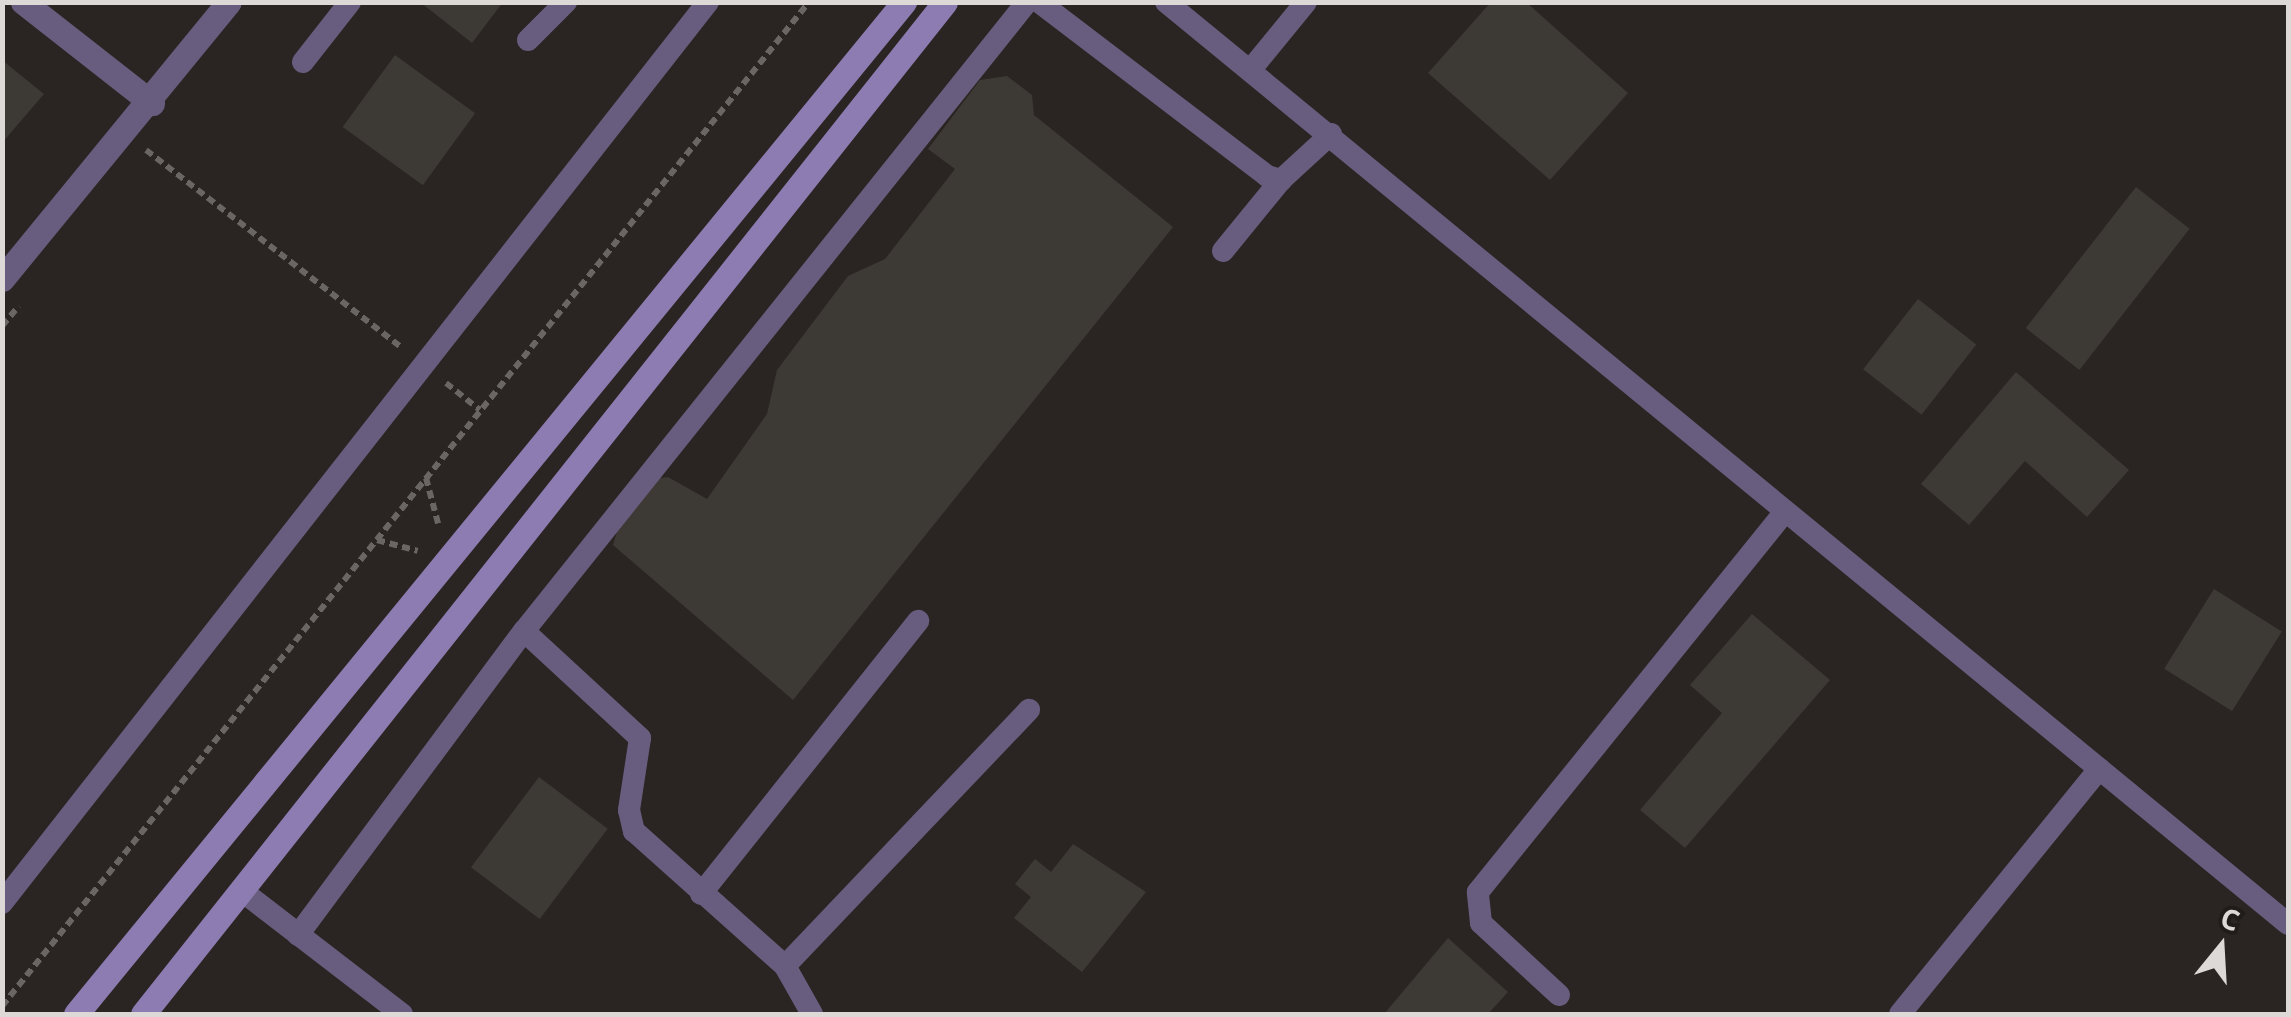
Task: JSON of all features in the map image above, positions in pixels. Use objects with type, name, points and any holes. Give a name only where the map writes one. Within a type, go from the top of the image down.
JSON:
[{"type":"main road","points":[[76,1014],[904,2]]},
{"type":"main road","points":[[144,1014],[945,2]]},
{"type":"street","points":[[23,2],[152,102]]},
{"type":"street","points":[[2,280],[126,134],[229,2]]},
{"type":"lane","points":[[303,62],[350,2]]},
{"type":"lane","points":[[528,40],[566,2]]},
{"type":"lane","points":[[2,903],[708,2]]},
{"type":"lane","points":[[298,935],[524,631],[1027,2]]},
{"type":"lane","points":[[1039,2],[1281,180]]},
{"type":"lane","points":[[1166,2],[1252,68],[2288,924]]},
{"type":"lane","points":[[1252,68],[1306,2]]},
{"type":"lane","points":[[1223,251],[1281,180],[1331,134]]},
{"type":"lane","points":[[1559,995],[1480,923],[1478,892],[1784,511]]},
{"type":"lane","points":[[700,894],[918,621]]},
{"type":"lane","points":[[524,631],[632,724],[642,752],[628,820],[700,894],[785,966],[812,1014]]},
{"type":"lane","points":[[785,966],[1029,710]]},
{"type":"lane","points":[[1900,1014],[2099,769]]},
{"type":"lane","points":[[242,891],[402,1014]]},
{"type":"path","points":[[2,1006],[809,2]]},
{"type":"path","points":[[126,134],[480,410]]},
{"type":"building","points":[[420,2],[503,2],[472,43]]},
{"type":"building","points":[[1491,2],[1526,2],[1628,93],[1550,180],[1428,73]]},
{"type":"building","points":[[395,55],[475,113],[423,185],[343,127]]},
{"type":"building","points":[[2,60],[44,94],[2,143]]},
{"type":"building","points":[[1007,76],[1032,95],[1034,115],[1173,227],[793,700],[613,545],[619,525],[653,479],[668,477],[707,499],[767,414],[777,370],[848,276],[885,259],[955,169],[928,149],[980,80]]},
{"type":"building","points":[[2136,187],[2190,229],[2079,370],[2026,328]]},
{"type":"building","points":[[1918,299],[1976,345],[1922,415],[1863,369]]},
{"type":"building","points":[[2016,372],[2129,470],[2087,517],[2025,461],[1969,525],[1921,484]]},
{"type":"building","points":[[2214,589],[2282,631],[2232,711],[2164,669]]},
{"type":"building","points":[[1752,614],[1830,680],[1685,848],[1640,810],[1722,713],[1690,685]]},
{"type":"building","points":[[539,777],[608,829],[540,919],[471,867]]},
{"type":"building","points":[[1073,844],[1146,892],[1082,972],[1014,918],[1031,897],[1015,884],[1035,859],[1051,872]]},
{"type":"building","points":[[1448,938],[1508,992],[1488,1014],[1384,1014]]}]
